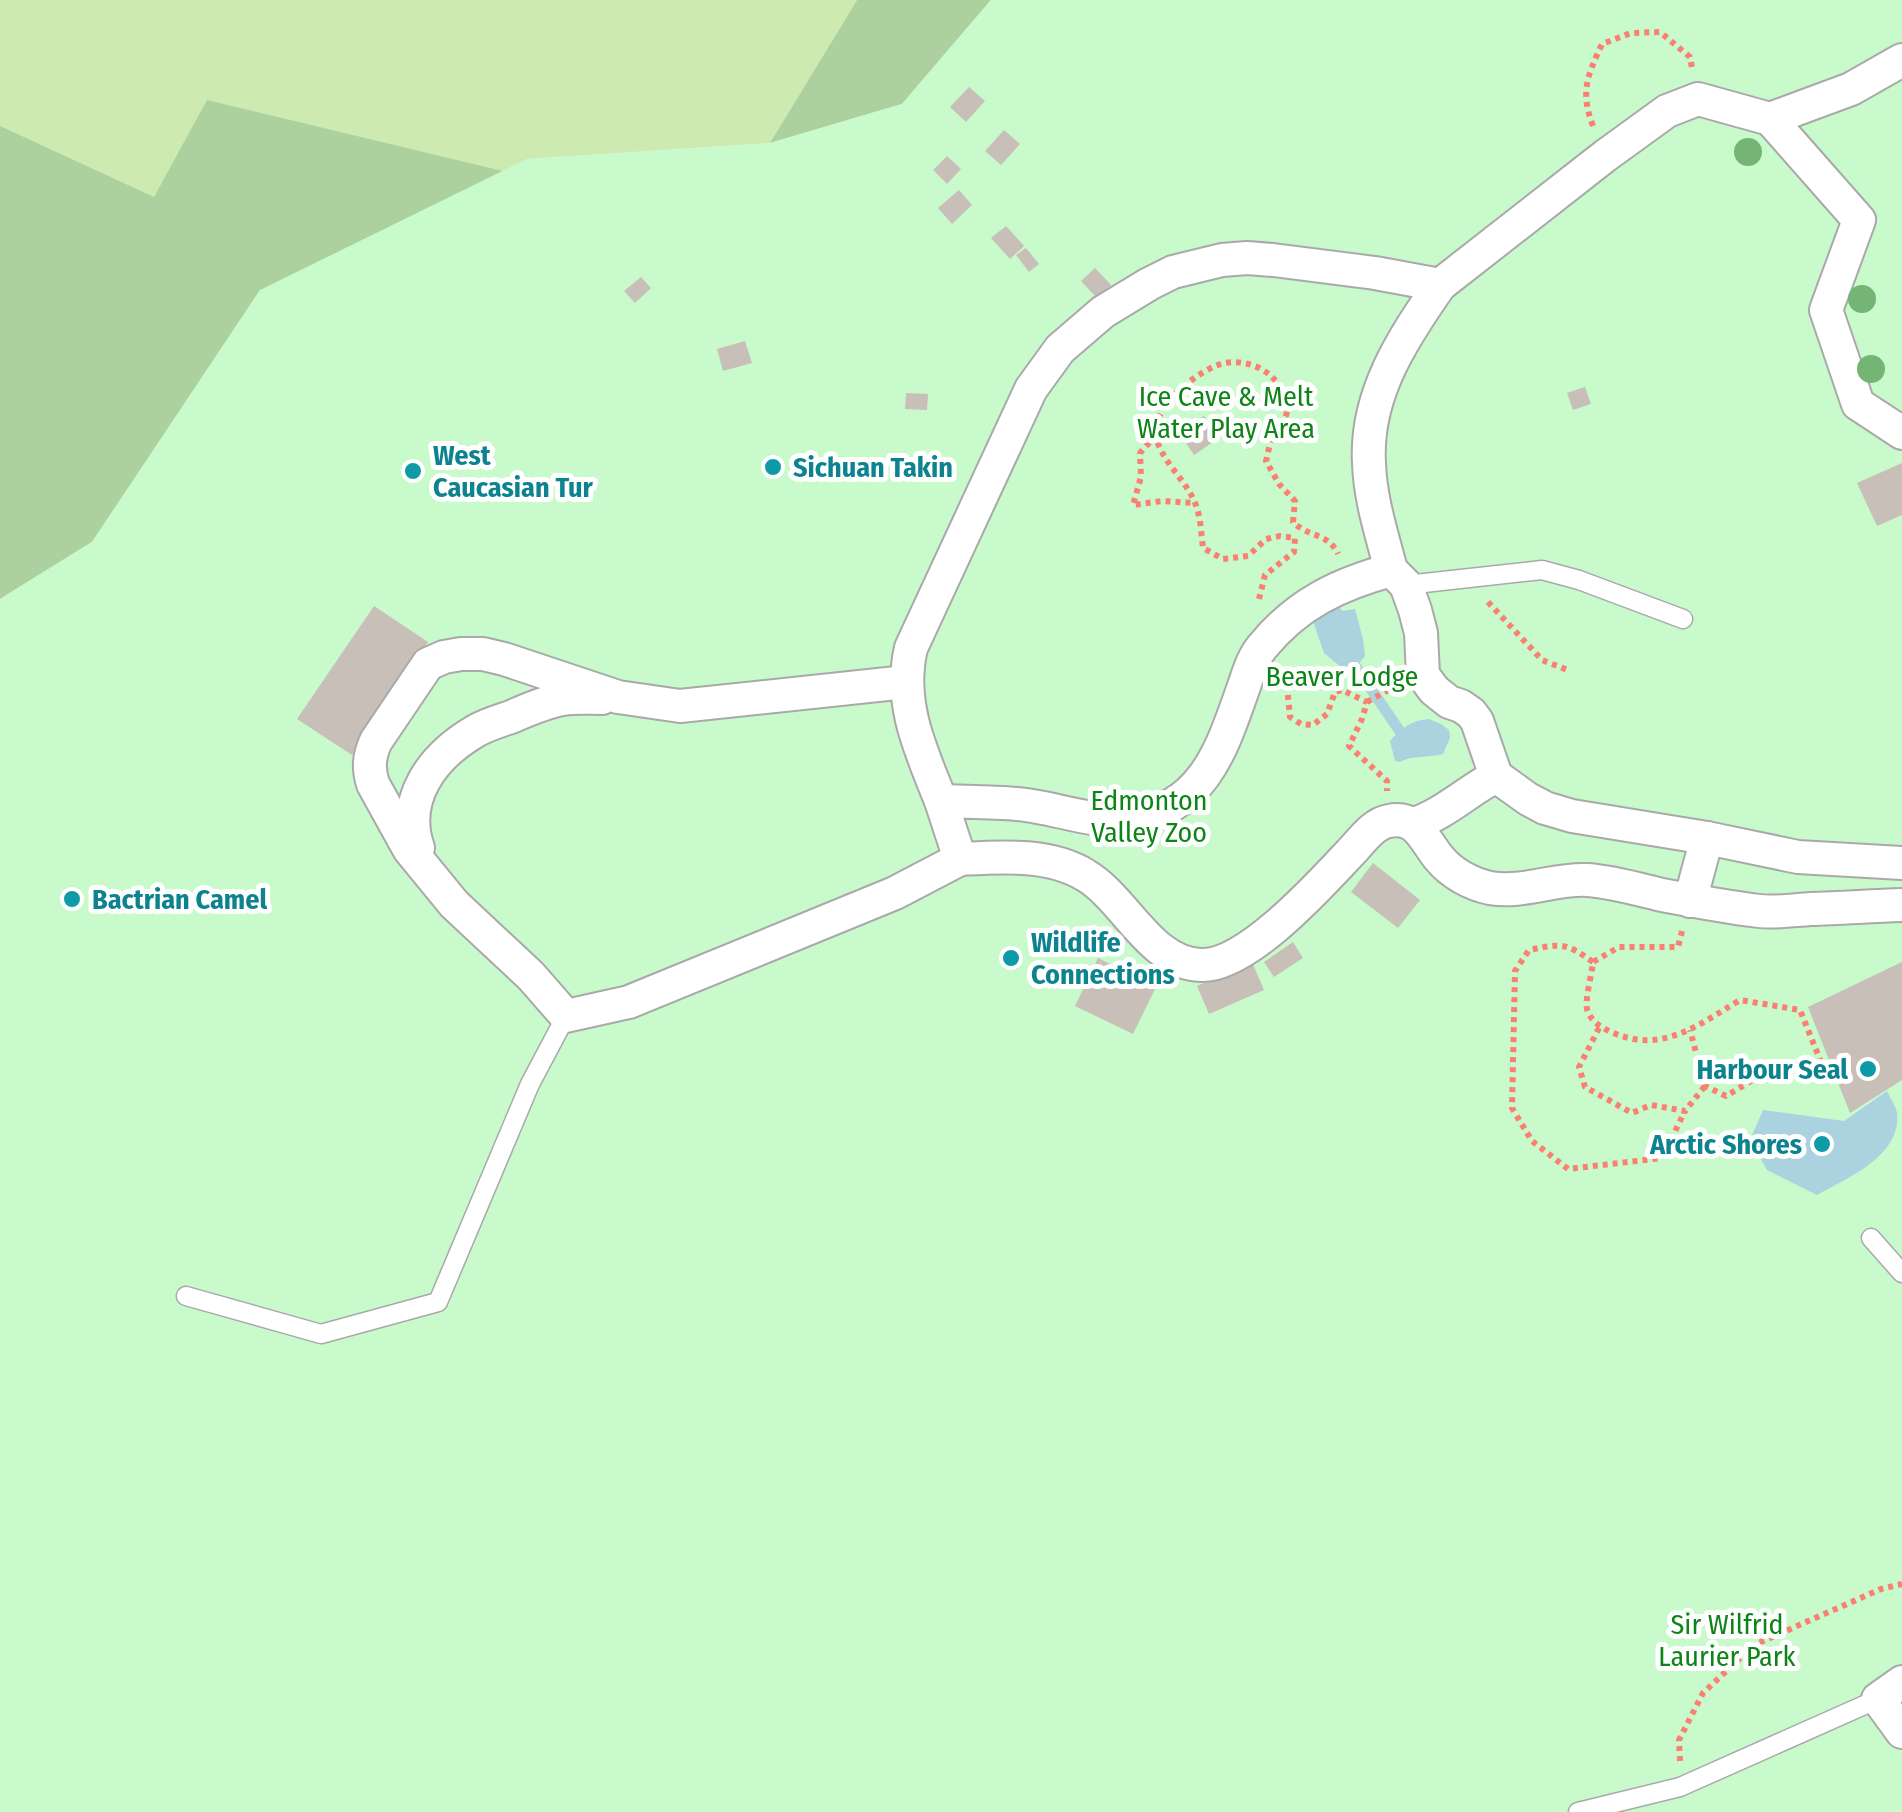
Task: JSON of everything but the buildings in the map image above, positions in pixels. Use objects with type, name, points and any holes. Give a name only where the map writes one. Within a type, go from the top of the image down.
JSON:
[{"type":"street","points":[[1770,119],[1850,88],[1902,60]]},
{"type":"street","points":[[1902,433],[1858,404],[1826,310],[1859,220],[1770,119],[1698,99],[1667,111],[1604,156],[1440,286],[1390,366],[1369,438],[1371,485],[1398,578],[1421,633],[1423,676],[1448,702],[1471,712],[1496,776],[1545,808],[1572,816],[1798,857],[1902,863]]},
{"type":"street","points":[[960,859],[917,740],[908,704],[907,665],[917,632],[1031,390],[1060,348],[1102,312],[1149,284],[1173,272],[1222,260],[1272,260],[1440,286]]},
{"type":"street","points":[[940,801],[1018,804],[1106,820],[1132,819],[1156,812],[1194,788],[1208,772],[1218,756],[1259,650],[1275,634],[1304,608],[1341,586],[1398,578]]},
{"type":"street","points":[[906,682],[680,706],[618,697],[483,654],[444,657],[428,664],[376,741],[370,761],[373,784],[410,850],[454,904],[531,976],[566,1016],[629,1002],[896,894],[960,859],[1021,859],[1071,868],[1102,888],[1168,955],[1200,966],[1216,964],[1243,951],[1271,929],[1310,895],[1374,828],[1431,818],[1496,776]]},
{"type":"street","points":[[424,866],[411,829],[413,805],[425,778],[442,756],[475,731],[541,705],[564,699],[618,697]]},
{"type":"street","points":[[1402,822],[1454,872],[1491,888],[1514,890],[1585,880],[1764,912],[1902,905]]},
{"type":"street","points":[[1690,901],[1706,838]]},
{"type":"street","points":[[1890,1691],[1902,1732]]},
{"type":"lane","points":[[1398,578],[1542,570],[1683,619]]},
{"type":"lane","points":[[186,1296],[322,1334],[438,1302],[530,1084],[566,1016]]},
{"type":"lane","points":[[1871,1238],[1902,1273]]},
{"type":"lane","points":[[1578,1812],[1680,1787],[1890,1691]]},
{"type":"path","points":[[1604,156],[1586,107],[1588,76],[1602,44],[1630,33],[1660,32],[1690,57],[1698,99]]},
{"type":"path","points":[[1341,586],[1334,545],[1319,535],[1302,532],[1293,522],[1294,501],[1278,484],[1266,461],[1270,441],[1286,419],[1288,399],[1281,386],[1271,375],[1242,362],[1210,369],[1179,390],[1158,420],[1156,435],[1173,471],[1195,503],[1203,548],[1223,559],[1248,556],[1266,539],[1295,538],[1294,552],[1265,575],[1259,599],[1285,659],[1290,717],[1313,725],[1327,714],[1336,692],[1342,690],[1367,702]]},
{"type":"path","points":[[1156,435],[1140,452],[1141,476],[1133,505],[1162,501],[1195,503]]},
{"type":"path","points":[[1479,593],[1542,660],[1570,671]]},
{"type":"path","points":[[1388,691],[1367,702],[1349,746],[1386,781],[1402,822]]},
{"type":"path","points":[[1594,962],[1619,947],[1678,947],[1690,901]]},
{"type":"path","points":[[1594,962],[1570,946],[1544,947],[1530,950],[1516,971],[1512,1108],[1532,1141],[1568,1169],[1662,1158],[1685,1111],[1705,1086]]},
{"type":"path","points":[[1594,962],[1587,1008],[1599,1028],[1631,1040],[1661,1040],[1690,1030],[1740,1000],[1800,1010],[1821,1062],[1810,1076],[1751,1081],[1726,1096],[1705,1086],[1690,1030]]},
{"type":"path","points":[[1599,1028],[1579,1067],[1585,1087],[1632,1113],[1650,1105],[1685,1111]]},
{"type":"path","points":[[1680,1787],[1679,1740],[1703,1694],[1754,1646],[1882,1588],[1902,1584]]},
{"type":"green space","points":[[0,0],[857,0],[770,143],[527,159],[0,599]]},
{"type":"green space","points":[[857,0],[991,0],[902,104],[770,143]]},
{"type":"green space","name":"Edmonton Valley Zoo","points":[[991,0],[1902,0],[1902,1812],[0,1812],[0,599],[92,542],[260,290],[527,159],[770,143],[902,104]]},
{"type":"green space","points":[[207,100],[594,193],[260,290],[92,542],[0,599],[0,126],[154,197]]},
{"type":"water","points":[[1338,606],[1343,611],[1355,609],[1365,656],[1356,667],[1341,667],[1324,653],[1313,621]]},
{"type":"water","points":[[1429,719],[1449,730],[1443,754],[1395,761],[1390,741],[1407,726]]},
{"type":"water","name":"Arctic Shores","points":[[1887,1091],[1897,1113],[1891,1142],[1870,1164],[1817,1195],[1767,1170],[1750,1140],[1763,1110],[1844,1121]]},
{"type":"waterway","points":[[1356,667],[1399,730]]},
{"type":"place","name":"Sichuan Takin","points":[[773,467]]},
{"type":"place","name":"West Caucasian Tur","points":[[413,471]]},
{"type":"place","name":"Bactrian Camel","points":[[72,899]]},
{"type":"place","name":"Wildlife Connections","points":[[1011,958]]},
{"type":"place","name":"Harbour Seal","points":[[1868,1069]]},
{"type":"place","name":"Arctic Shores","points":[[1822,1144]]},
{"type":"park label","name":"Ice Cave & Melt Water Play Area","points":[[1226,412]]},
{"type":"park label","name":"Beaver Lodge","points":[[1342,676]]},
{"type":"park label","name":"Sir Wilfrid Laurier Park","points":[[1727,1640]]}]
